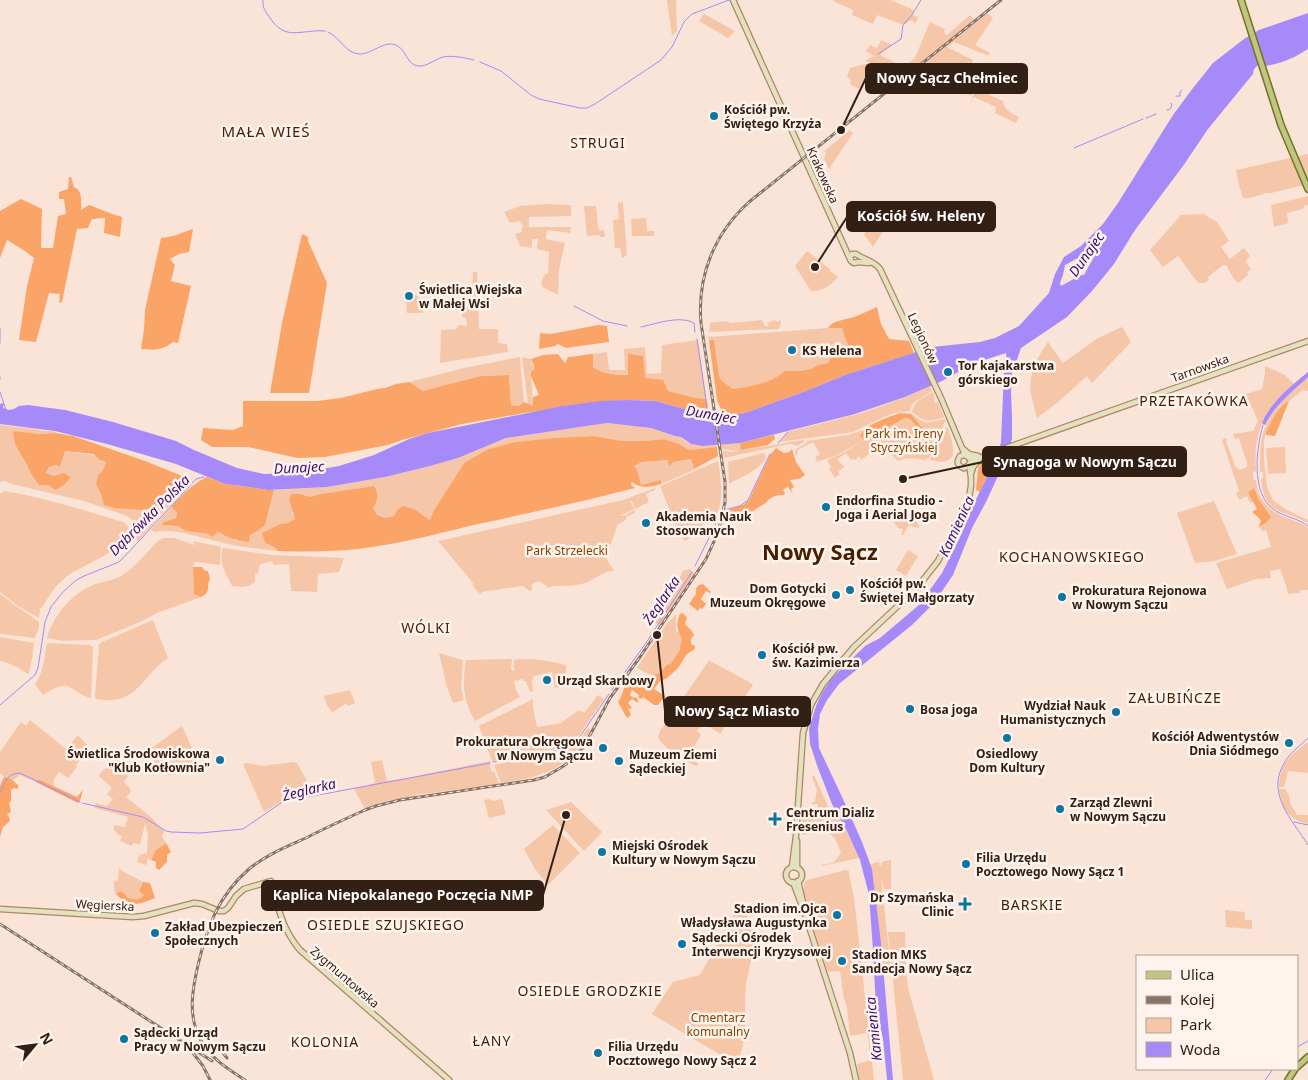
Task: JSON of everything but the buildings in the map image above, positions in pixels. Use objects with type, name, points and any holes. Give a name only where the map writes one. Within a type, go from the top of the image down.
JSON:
[{"type":"main road","name":"Krakowska","points":[[733,0],[850,258]]},
{"type":"main road","points":[[1240,0],[1281,125],[1308,189]]},
{"type":"main road","points":[[846,249],[856,254],[859,259],[853,263],[850,258],[854,254]]},
{"type":"main road","name":"Legionów","points":[[859,259],[876,264],[880,269],[940,398],[966,461]]},
{"type":"main road","name":"Tarnowska","points":[[980,457],[1308,341]]},
{"type":"main road","name":"Legionów","points":[[957,439],[966,461]]},
{"type":"main road","points":[[960,445],[969,454],[980,457]]},
{"type":"main road","points":[[966,461],[980,457]]},
{"type":"main road","points":[[794,867],[803,733],[811,704],[823,684],[851,650],[916,589],[942,555],[966,508],[971,492],[973,467],[980,457]]},
{"type":"main road","points":[[966,461],[971,477]]},
{"type":"main road","points":[[966,461],[971,492]]},
{"type":"main road","points":[[794,867],[802,873],[801,878],[796,882]]},
{"type":"main road","points":[[794,867],[787,872],[786,876],[789,880],[796,882]]},
{"type":"main road","name":"Węgierska","points":[[0,909],[133,917],[194,903],[224,911],[244,889],[271,881]]},
{"type":"main road","name":"Zygmuntowska","points":[[271,881],[281,920],[288,934],[300,950],[449,1080]]},
{"type":"main road","points":[[796,882],[850,1053],[856,1080]]},
{"type":"main road","points":[[1298,1066],[1308,1057]]},
{"type":"green space","points":[[667,0],[676,0],[677,31],[672,36]]},
{"type":"green space","points":[[834,0],[890,0],[914,10],[913,15],[918,17],[916,23],[910,20],[904,25],[877,15],[873,24],[852,15],[853,10]]},
{"type":"green space","points":[[987,13],[993,18],[975,45],[990,53],[988,54],[989,56],[954,42],[947,47],[973,60],[968,72],[963,72],[959,81],[973,88],[971,96],[917,71],[911,76],[914,79],[907,77]]},
{"type":"green space","points":[[704,14],[735,31],[728,38],[699,21]]},
{"type":"green space","points":[[970,15],[975,20],[906,76],[904,75],[903,70],[914,60],[930,22],[945,29],[944,32],[947,35]]},
{"type":"green space","points":[[881,40],[892,45],[880,55],[903,66],[897,72],[865,61],[874,56],[866,51],[870,45],[877,48]]},
{"type":"green space","points":[[865,64],[873,65],[859,89],[850,84],[851,80],[847,77],[850,68]]},
{"type":"green space","points":[[976,89],[1003,101],[1006,109],[1019,117],[1016,123],[995,113],[996,107],[974,97],[970,104]]},
{"type":"green space","points":[[850,130],[853,133],[829,169],[824,159],[826,153],[824,151]]},
{"type":"green space","points":[[1308,154],[1308,192],[1305,185],[1243,198],[1236,170]]},
{"type":"green space","points":[[1308,196],[1308,205],[1304,206],[1303,209],[1287,213],[1288,223],[1274,227],[1271,205]]},
{"type":"green space","points":[[623,202],[627,255],[622,258],[620,248],[615,248],[613,220],[619,219],[618,203]]},
{"type":"green space","points":[[571,205],[571,216],[529,217],[529,227],[571,227],[570,233],[547,230],[546,239],[565,243],[559,269],[558,295],[541,285],[544,274],[548,274],[549,252],[537,249],[538,239],[532,240],[532,248],[520,246],[515,234],[522,232],[522,227],[524,227],[519,221],[510,223],[504,212],[520,206]]},
{"type":"green space","points":[[584,206],[596,206],[598,227],[600,231],[604,230],[605,237],[600,237],[600,235],[587,236]]},
{"type":"green space","points":[[1203,214],[1217,222],[1229,241],[1221,247],[1230,259],[1244,248],[1250,256],[1245,261],[1251,269],[1247,272],[1248,275],[1238,283],[1226,265],[1223,265],[1208,277],[1209,280],[1205,283],[1198,283],[1178,256],[1163,267],[1150,250],[1181,215]]},
{"type":"green space","points":[[877,216],[888,224],[873,247],[864,234]]},
{"type":"green space","points":[[646,218],[647,231],[654,231],[654,236],[632,236],[631,219]]},
{"type":"green space","points":[[807,251],[838,277],[833,283],[822,289],[811,291],[795,266]]},
{"type":"green space","points":[[473,272],[477,272],[479,329],[498,329],[498,343],[507,344],[508,352],[440,363],[441,330],[456,329],[459,325],[467,326],[466,318],[462,317],[462,298],[467,298],[467,301],[472,298]]},
{"type":"green space","points":[[408,291],[423,300],[423,313],[407,313],[406,293]]},
{"type":"green space","points":[[762,320],[765,326],[769,326],[767,323],[781,320],[780,327],[778,329],[709,332],[710,323]]},
{"type":"green space","points":[[842,327],[849,348],[840,352],[828,363],[811,369],[785,371],[765,384],[733,389],[722,381],[719,376],[714,341],[709,340],[708,337]]},
{"type":"green space","points":[[1122,327],[1131,342],[1092,383],[1087,376],[1037,418],[1030,387],[1032,373],[1040,354],[1048,342],[1063,363],[1098,338]]},
{"type":"green space","points":[[698,340],[706,399],[676,394],[641,378],[631,375],[607,374],[593,367],[593,354],[607,352],[609,370],[625,370],[624,349],[645,347],[647,374],[661,373],[662,345]]},
{"type":"green space","points":[[520,357],[524,402],[519,406],[511,405],[509,375],[482,376],[423,391],[409,382],[464,368]]},
{"type":"green space","points":[[522,357],[531,359],[535,368],[531,372],[533,406],[528,404]]},
{"type":"green space","points":[[1265,366],[1285,375],[1294,384],[1275,403],[1263,422],[1256,444],[1254,480],[1256,480],[1262,499],[1270,508],[1308,528],[1308,590],[1300,590],[1299,593],[1288,594],[1280,569],[1270,571],[1271,578],[1256,579],[1227,589],[1216,563],[1271,547],[1266,530],[1263,531],[1258,526],[1261,526],[1270,517],[1254,489],[1248,492],[1254,501],[1250,503],[1247,496],[1239,500],[1236,493],[1239,491],[1222,440],[1225,438],[1228,440],[1226,441],[1236,468],[1239,470],[1247,467],[1239,438],[1235,439],[1233,434],[1253,431],[1258,421],[1246,394],[1262,389]]},
{"type":"green space","points":[[1308,377],[1308,391],[1303,390],[1285,403],[1276,413],[1266,432],[1264,460],[1267,487],[1273,500],[1285,509],[1308,520],[1308,523],[1276,510],[1266,500],[1261,479],[1263,478],[1263,472],[1260,472],[1260,454],[1265,428],[1270,417],[1285,398]]},
{"type":"green space","points":[[930,386],[932,391],[913,403],[910,411],[894,413],[853,432],[779,442],[788,432],[862,413]]},
{"type":"green space","points":[[933,392],[934,401],[935,403],[938,402],[944,417],[934,420],[920,418],[912,412],[914,405]]},
{"type":"green space","name":"Park im. Ireny Styczyńskiej","points":[[911,414],[925,422],[945,419],[937,441],[940,442],[947,426],[952,440],[953,453],[947,461],[930,460],[932,453],[928,459],[924,458],[928,461],[910,458],[898,461],[882,445],[873,452],[871,450],[860,461],[861,458],[859,457],[851,460],[846,453],[838,460],[844,467],[835,478],[829,469],[831,467],[827,460],[905,418],[910,419],[920,430],[923,429]]},
{"type":"green space","points":[[607,423],[651,428],[681,437],[693,445],[716,444],[717,447],[689,450],[664,439],[623,441],[593,436],[516,442],[488,449],[464,463],[433,512],[430,521],[424,515],[397,510],[394,516],[385,518],[377,515],[373,508],[374,486],[310,497],[300,494],[292,512],[295,519],[262,533],[265,543],[278,551],[234,545],[180,532],[155,532],[151,530],[171,507],[177,512],[176,518],[164,522],[163,525],[178,526],[186,531],[209,534],[218,532],[237,541],[259,530],[265,524],[274,490],[327,487],[385,477],[458,458],[506,438]]},
{"type":"green space","points":[[0,425],[54,431],[56,433],[13,432],[33,477],[39,485],[49,485],[54,476],[46,473],[49,467],[56,465],[60,467],[65,451],[93,455],[106,462],[103,470],[98,475],[96,484],[101,494],[114,508],[161,506],[177,497],[193,481],[138,541],[135,539],[136,526],[127,516],[84,501],[4,481],[0,482]]},
{"type":"green space","points":[[863,430],[860,433],[864,440],[835,456],[816,462],[816,457],[820,454],[813,442],[797,450],[796,454],[798,454],[796,456],[795,453],[796,449],[807,441],[848,435]]},
{"type":"green space","points":[[805,440],[797,446],[791,444],[784,445],[724,458],[722,450],[738,451],[722,449],[721,444],[740,443],[741,450]]},
{"type":"green space","points":[[1285,447],[1286,473],[1268,474],[1266,448]]},
{"type":"green space","points":[[764,453],[766,457],[760,466],[729,484],[728,462]]},
{"type":"green space","points":[[691,459],[694,470],[661,484],[661,482],[645,487],[639,485],[634,466],[642,462],[669,460],[669,465],[673,462]]},
{"type":"green space","points":[[718,461],[721,495],[717,515],[709,511],[698,534],[684,541],[682,536],[680,536],[660,486]]},
{"type":"green space","name":"Park Strzelecki","points":[[655,488],[655,490],[646,494],[649,502],[635,509],[632,501],[630,501],[634,509],[620,516],[624,516],[634,510],[635,513],[626,517],[623,522],[618,524],[610,546],[604,555],[614,571],[607,572],[581,584],[549,588],[539,581],[532,584],[532,590],[530,591],[522,586],[482,592],[480,594],[438,541],[623,500]]},
{"type":"green space","points":[[5,491],[50,501],[123,522],[129,529],[127,537],[121,544],[62,580],[42,608],[40,608],[39,618],[18,606],[0,592],[0,494]]},
{"type":"green space","points":[[1214,501],[1237,554],[1215,561],[1195,563],[1177,513]]},
{"type":"green space","points":[[910,503],[916,510],[916,520],[919,527],[909,525],[903,535],[901,535],[903,529],[898,528],[893,521],[905,520]]},
{"type":"green space","points":[[163,538],[174,538],[195,545],[193,541],[221,547],[220,565],[195,562],[193,567],[194,593],[201,597],[157,613],[96,640],[63,641],[47,638],[53,622],[69,601],[91,586],[124,574]]},
{"type":"green space","points":[[223,548],[272,555],[344,558],[339,572],[318,574],[317,592],[291,591],[289,564],[274,565],[272,561],[260,564],[258,573],[255,574],[255,582],[252,584],[244,587],[232,586],[222,563]]},
{"type":"green space","points":[[908,550],[918,556],[906,576],[896,570]]},
{"type":"green space","points":[[690,569],[695,575],[660,627],[654,621],[656,621],[655,618],[675,589],[683,571]]},
{"type":"green space","points":[[0,594],[39,622],[35,638],[0,634]]},
{"type":"green space","points":[[676,614],[676,631],[681,633],[686,643],[676,659],[667,669],[657,675],[637,668],[666,625]]},
{"type":"green space","points":[[153,620],[168,658],[130,694],[110,700],[96,699],[99,645]]},
{"type":"green space","points":[[0,637],[34,643],[28,674],[15,666],[0,661]]},
{"type":"green space","points":[[47,643],[90,645],[93,647],[91,698],[68,686],[57,687],[43,695],[35,684],[42,670]]},
{"type":"green space","points":[[439,653],[463,660],[461,687],[464,700],[453,703]]},
{"type":"green space","points":[[512,659],[511,669],[513,671],[514,660],[520,659],[540,660],[566,665],[566,676],[562,678],[562,687],[555,688],[552,672],[534,676],[532,681],[533,691],[530,692],[526,681],[522,679],[514,681],[520,697],[475,721],[464,692],[466,661]]},
{"type":"green space","points":[[710,661],[753,685],[720,734],[703,722],[697,731],[701,735],[690,753],[695,757],[693,760],[699,764],[696,766],[669,749],[658,737],[660,731]]},
{"type":"green space","points":[[350,690],[355,703],[348,706],[346,703],[332,713],[324,696]]},
{"type":"green space","points":[[598,695],[604,699],[577,738],[568,745],[557,749],[492,761],[479,726],[533,699],[537,727],[561,723],[579,710],[584,713]]},
{"type":"green space","points":[[30,720],[66,749],[78,735],[87,745],[76,757],[80,760],[68,778],[59,772],[54,779],[53,786],[40,780],[34,781],[20,775],[13,780],[8,780],[0,773],[0,752],[21,722],[26,726]]},
{"type":"green space","points":[[182,726],[201,768],[167,775],[145,753]]},
{"type":"green space","points":[[588,728],[592,731],[575,754],[554,769],[529,778],[501,783],[494,765],[567,749],[577,743]]},
{"type":"green space","points":[[1308,742],[1308,773],[1288,771],[1284,787],[1279,787],[1281,772],[1287,761]]},
{"type":"green space","points":[[119,754],[123,757],[117,764],[129,775],[124,782],[131,791],[126,797],[152,818],[164,831],[162,837],[166,843],[155,851],[151,860],[147,859],[147,865],[137,862],[139,855],[147,853],[148,834],[145,824],[140,845],[133,843],[132,846],[120,841],[122,836],[114,830],[114,825],[125,827],[128,817],[95,808],[96,803],[107,806],[113,799],[107,794],[112,788],[99,776]]},
{"type":"green space","points":[[382,760],[387,781],[490,761],[490,767],[492,772],[494,771],[499,784],[415,795],[415,797],[389,801],[365,809],[354,789],[375,783],[371,762]]},
{"type":"green space","points":[[297,763],[312,795],[283,801],[264,812],[243,764],[263,766]]},
{"type":"green space","points":[[814,775],[829,809],[833,807],[847,831],[859,858],[822,866],[833,863],[841,853],[835,838],[823,828],[804,835],[801,834],[802,812],[817,813],[818,804],[812,804],[815,801],[817,790],[812,777]]},
{"type":"green space","points":[[1279,789],[1285,789],[1297,815],[1308,815],[1308,824],[1295,819],[1287,812],[1284,808]]},
{"type":"green space","points":[[489,799],[493,801],[502,799],[506,814],[489,818],[484,800]]},
{"type":"green space","points":[[571,802],[602,832],[584,851],[546,810]]},
{"type":"green space","points":[[553,825],[580,853],[548,885],[535,869],[524,849]]},
{"type":"green space","points":[[891,860],[891,889],[884,889],[881,878],[891,970],[883,971],[870,864],[879,862],[880,867],[882,862]]},
{"type":"green space","points":[[119,868],[143,882],[140,888],[144,895],[138,900],[132,899],[120,891],[116,894],[114,891],[114,881],[118,880]]},
{"type":"green space","name":"Stadion MKS Sandecja Nowy Sącz","points":[[845,870],[849,871],[854,897],[874,1080],[859,1080],[857,1064],[869,1059],[867,1033],[850,1036],[840,971],[828,972],[809,915],[804,892],[804,883],[807,880]]},
{"type":"green space","name":"Cmentarz komunalny","points":[[740,904],[754,932],[752,956],[746,983],[746,1033],[740,1057],[734,1063],[652,1014],[673,982],[700,975]]},
{"type":"green space","points":[[1225,910],[1245,912],[1245,920],[1252,920],[1252,929],[1226,927]]},
{"type":"green space","points":[[888,932],[905,932],[908,988],[934,1080],[903,1080]]},
{"type":"shaded area","points":[[69,177],[71,177],[74,187],[79,191],[81,210],[89,205],[122,217],[120,237],[104,233],[105,218],[92,219],[88,228],[77,229],[62,302],[59,303],[60,294],[49,293],[36,342],[19,340],[27,286],[34,258],[7,240],[0,258],[0,211],[21,199],[42,209],[41,248],[53,248],[58,216],[66,214],[64,199],[59,199],[59,192],[68,189]]},
{"type":"shaded area","points":[[193,229],[189,252],[179,254],[170,259],[175,265],[171,281],[191,286],[178,343],[173,342],[158,349],[141,349],[145,310],[161,238],[174,236]]},
{"type":"shaded area","points":[[302,234],[308,237],[308,241],[327,283],[309,393],[270,393],[282,323]]},
{"type":"shaded area","points":[[877,307],[881,324],[889,339],[909,341],[914,353],[845,375],[745,413],[733,415],[722,412],[717,400],[709,340],[714,340],[719,376],[722,381],[733,389],[754,385],[767,382],[785,371],[811,369],[828,363],[834,352],[840,352],[849,348],[842,328],[828,328],[830,325]]},
{"type":"shaded area","points":[[598,325],[607,326],[609,342],[566,348],[558,344],[539,349],[540,333],[551,334]]},
{"type":"shaded area","points":[[558,354],[565,363],[568,357],[593,354],[593,367],[615,375],[628,375],[628,354],[643,356],[645,378],[663,380],[668,391],[706,399],[708,405],[705,411],[695,412],[656,401],[628,400],[569,405],[462,424],[388,445],[325,457],[297,458],[248,447],[212,447],[201,440],[203,428],[233,430],[243,426],[243,401],[317,401],[341,398],[409,382],[423,391],[482,376],[509,375],[511,405],[519,406],[524,402],[533,406],[533,397],[539,395],[531,376],[531,372],[535,368],[531,359],[543,355]]},
{"type":"shaded area","points":[[1289,401],[1275,436],[1266,435],[1275,415]]},
{"type":"shaded area","points":[[900,413],[911,414],[923,430],[920,430],[910,419],[905,418],[864,440],[860,436],[871,425]]},
{"type":"shaded area","points":[[13,431],[39,434],[56,433],[73,436],[145,461],[192,480],[172,501],[165,504],[142,510],[114,508],[104,505],[96,484],[98,475],[103,470],[106,462],[93,454],[65,451],[60,467],[56,465],[49,467],[46,473],[54,476],[64,473],[71,477],[64,485],[55,490],[49,485],[39,485],[15,444]]},
{"type":"shaded area","points":[[774,435],[775,439],[768,445],[741,450],[740,443]]},
{"type":"shaded area","points":[[593,436],[623,441],[664,439],[689,450],[717,447],[718,456],[694,469],[691,459],[673,462],[669,466],[668,460],[642,462],[634,466],[641,485],[661,480],[661,484],[650,487],[642,486],[632,482],[631,485],[635,488],[400,542],[337,551],[278,551],[265,543],[262,533],[295,519],[289,499],[292,494],[310,497],[374,486],[377,497],[373,508],[377,515],[385,518],[394,516],[397,510],[403,506],[414,509],[430,520],[433,512],[464,463],[488,449],[516,442]]},
{"type":"shaded area","points":[[776,448],[784,453],[792,449],[796,462],[805,475],[799,479],[790,480],[794,487],[791,489],[793,494],[787,487],[783,490],[784,495],[768,500],[748,514],[746,511],[735,520],[733,514],[727,514],[727,510],[743,505],[749,500],[770,455]]},
{"type":"shaded area","points":[[996,454],[980,492],[976,490],[978,469],[982,461]]},
{"type":"shaded area","points":[[207,477],[225,484],[274,490],[265,525],[250,535],[249,542],[233,539],[218,532],[212,537],[209,534],[186,531],[178,526],[162,525],[164,522],[176,518],[177,512],[171,507],[183,494]]},
{"type":"shaded area","points":[[1254,488],[1259,500],[1271,517],[1261,526],[1259,525],[1261,521],[1252,512],[1257,509],[1248,492]]},
{"type":"shaded area","points":[[193,567],[202,567],[205,571],[208,571],[210,579],[208,590],[201,597],[194,594]]},
{"type":"shaded area","points":[[703,584],[711,592],[706,591],[701,599],[706,604],[698,611],[689,604],[696,594],[696,588]]},
{"type":"shaded area","points":[[683,613],[687,618],[685,624],[694,635],[691,639],[691,644],[695,646],[695,649],[687,654],[678,668],[667,678],[660,681],[654,689],[665,696],[658,705],[654,705],[643,697],[642,699],[638,698],[639,695],[632,690],[630,695],[634,698],[636,697],[638,703],[632,699],[628,703],[632,708],[628,708],[631,715],[627,718],[618,702],[625,686],[629,680],[633,682],[644,679],[651,681],[654,675],[660,673],[668,664],[670,665],[680,650],[682,639],[677,624],[680,614]]},
{"type":"shaded area","points":[[4,777],[11,779],[18,785],[18,789],[14,788],[11,790],[11,801],[9,803],[11,812],[7,814],[10,821],[3,827],[0,837],[0,786]]},
{"type":"shaded area","points":[[40,780],[77,797],[83,790],[80,801],[78,803],[34,781]]},
{"type":"shaded area","points":[[166,843],[171,852],[167,855],[167,862],[159,870],[156,868],[156,862],[151,860],[155,851]]},
{"type":"shaded area","points":[[143,882],[150,883],[155,898],[134,904],[125,902],[116,894],[120,891],[128,898],[139,899],[144,895],[139,891]]},
{"type":"water","name":"Dunajec","points":[[1308,13],[1308,49],[1276,64],[1264,66],[1260,63],[1254,69],[1253,74],[1208,129],[1135,230],[1114,264],[1092,291],[1067,317],[1021,348],[1012,374],[1012,439],[1004,463],[972,528],[953,575],[934,603],[912,625],[839,684],[827,700],[820,714],[818,729],[819,748],[862,842],[872,869],[881,943],[893,1080],[887,1080],[883,1039],[876,1009],[869,895],[860,860],[832,804],[818,768],[810,744],[809,728],[816,706],[831,679],[865,646],[880,638],[919,605],[942,573],[997,456],[1001,442],[1004,371],[1007,366],[1006,353],[975,363],[942,381],[905,397],[855,414],[740,443],[702,446],[691,444],[681,437],[651,428],[607,423],[506,438],[458,458],[430,466],[385,477],[327,487],[268,490],[225,484],[176,464],[107,444],[55,431],[0,424],[0,404],[4,403],[3,408],[9,410],[28,405],[65,410],[176,441],[237,468],[264,474],[297,473],[339,466],[374,455],[409,439],[428,433],[562,406],[601,401],[656,401],[709,415],[745,413],[845,375],[932,347],[980,342],[995,338],[1019,326],[1049,293],[1055,274],[1064,257],[1081,246],[1103,224],[1173,115],[1213,63],[1259,30]],"holes":[[[1095,255],[1084,275],[1081,275],[1061,286],[1060,283],[1065,265],[1081,257],[1092,257]]]},
{"type":"water","points":[[1308,372],[1308,377],[1279,405],[1265,425],[1262,423],[1270,408]]},
{"type":"waterway","points":[[263,0],[266,12],[282,30],[294,33],[325,31]]},
{"type":"waterway","points":[[480,62],[501,71],[531,95],[539,99],[587,108],[661,60],[672,47],[684,22],[692,14],[729,0]]},
{"type":"waterway","points":[[878,54],[901,39],[903,25],[921,0]]},
{"type":"waterway","points":[[328,32],[350,51],[359,54],[364,54],[387,44],[396,45],[411,63],[418,66],[447,56],[474,60]]},
{"type":"waterway","points":[[1176,96],[1180,96],[1182,90]]},
{"type":"waterway","points":[[1167,110],[1172,106],[1171,103]]},
{"type":"waterway","points":[[1146,118],[1156,114]]},
{"type":"waterway","points":[[1074,148],[1143,119]]},
{"type":"waterway","points":[[574,306],[603,321],[627,326]]},
{"type":"waterway","points":[[641,327],[682,320],[694,323],[695,332]]},
{"type":"waterway","points":[[0,328],[0,343]]},
{"type":"waterway","name":"Dunajec","points":[[697,339],[706,400]]},
{"type":"waterway","points":[[0,392],[6,410]]},
{"type":"waterway","name":"Dunajec","points":[[706,401],[708,415]]},
{"type":"waterway","points":[[1263,425],[1257,457],[1258,481],[1261,492],[1266,502],[1273,509],[1308,526]]},
{"type":"waterway","name":"Żeglarka","points":[[778,443],[788,432]]},
{"type":"waterway","name":"Żeglarka","points":[[695,566],[714,528],[720,511],[740,506],[748,500],[770,454]]},
{"type":"waterway","name":"Dąbrówka Polska","points":[[0,705],[35,675],[38,668],[45,622],[51,607],[62,593],[75,581],[84,576],[119,562],[196,479],[204,477]]},
{"type":"waterway","name":"Żeglarka","points":[[612,690],[646,643],[692,572]]},
{"type":"waterway","name":"Żeglarka","points":[[493,762],[559,750],[569,746],[581,735],[609,694]]},
{"type":"waterway","points":[[1308,738],[1286,760],[1280,772],[1278,784],[1279,795],[1283,805],[1308,845]]},
{"type":"waterway","name":"Żeglarka","points":[[82,803],[143,817],[171,832],[200,833],[243,829],[286,801],[490,763]]},
{"type":"waterway","name":"Żeglarka","points":[[0,793],[9,777],[20,773],[80,802]]},
{"type":"waterway","points":[[1294,822],[1308,825]]},
{"type":"waterway","points":[[1298,1046],[1308,1041]]},
{"type":"waterway","points":[[1265,1080],[1272,1070]]},
{"type":"railway","points":[[245,1080],[232,1072],[204,1046],[196,1030],[192,1003],[194,984],[205,938],[215,913],[229,890],[238,879],[262,860],[365,810],[400,800],[545,777],[569,762],[583,748],[610,698],[706,559],[721,521],[725,502],[725,482],[700,306],[705,272],[717,242],[737,214],[749,202],[1001,0]]},
{"type":"railway","points":[[0,924],[212,1061]]},
{"type":"railway","points":[[193,1053],[203,1066],[210,1080]]},
{"type":"railway","points":[[223,1053],[227,1058]]},
{"type":"place","name":"Kościół pw. Świętego Krzyża","points":[[714,116]]},
{"type":"place","name":"Nowy Sącz Chełmiec","points":[[841,130]]},
{"type":"place","name":"Kościół św. Heleny","points":[[815,267]]},
{"type":"place","name":"Świetlica Wiejska w Małej Wsi","points":[[409,296]]},
{"type":"place","name":"KS Helena","points":[[792,350]]},
{"type":"place","name":"Tor kajakarstwa górskiego","points":[[948,372]]},
{"type":"place","name":"Synagoga w Nowym Sączu","points":[[903,479]]},
{"type":"place","name":"Endorfina Studio - Joga i Aerial Joga","points":[[826,507]]},
{"type":"place","name":"Akademia Nauk Stosowanych","points":[[646,523]]},
{"type":"place","name":"Kościół pw. Świętej Małgorzaty","points":[[850,590]]},
{"type":"place","name":"Dom Gotycki Muzeum Okręgowe","points":[[836,595]]},
{"type":"place","name":"Prokuratura Rejonowa w Nowym Sączu","points":[[1062,597]]},
{"type":"place","name":"Nowy Sącz Miasto","points":[[657,635]]},
{"type":"place","name":"Kościół pw. św. Kazimierza","points":[[762,655]]},
{"type":"place","name":"Urząd Skarbowy","points":[[547,680]]},
{"type":"place","name":"Bosa joga","points":[[910,709]]},
{"type":"place","name":"Wydział Nauk Humanistycznych","points":[[1116,712]]},
{"type":"place","name":"Osiedlowy Dom Kultury","points":[[1007,738]]},
{"type":"place","name":"Kościół Adwentystów Dnia Siódmego","points":[[1289,743]]},
{"type":"place","name":"Prokuratura Okręgowa w Nowym Sączu","points":[[603,748]]},
{"type":"place","name":"Świetlica Środowiskowa \"Klub Kotłownia\"","points":[[220,760]]},
{"type":"place","name":"Muzeum Ziemi Sądeckiej","points":[[619,761]]},
{"type":"place","name":"Zarząd Zlewni w Nowym Sączu","points":[[1060,809]]},
{"type":"place","name":"Kaplica Niepokalanego Poczęcia NMP","points":[[566,815]]},
{"type":"place","name":"Centrum Dializ Fresenius","points":[[775,819]]},
{"type":"place","name":"Miejski Ośrodek Kultury w Nowym Sączu","points":[[602,852]]},
{"type":"place","name":"Filia Urzędu Pocztowego Nowy Sącz 1","points":[[966,864]]},
{"type":"place","name":"Dr Szymańska Clinic","points":[[965,904]]},
{"type":"place","name":"Stadion im.Ojca Władysława Augustynka","points":[[837,915]]},
{"type":"place","name":"Zakład Ubezpieczeń Społecznych","points":[[155,933]]},
{"type":"place","name":"Sądecki Ośrodek Interwencji Kryzysowej","points":[[682,944]]},
{"type":"place","name":"Stadion MKS Sandecja Nowy Sącz","points":[[842,961]]},
{"type":"place","name":"Sądecki Urząd Pracy w Nowym Sączu","points":[[124,1039]]},
{"type":"place","name":"Filia Urzędu Pocztowego Nowy Sącz 2","points":[[598,1053]]},
{"type":"district","name":"MAŁA WIEŚ","points":[[266,131]]},
{"type":"district","name":"STRUGI","points":[[598,142]]},
{"type":"district","name":"PRZETAKÓWKA","points":[[1194,400]]},
{"type":"district","name":"Nowy Sącz","points":[[820,551]]},
{"type":"district","name":"KOCHANOWSKIEGO","points":[[1072,556]]},
{"type":"district","name":"WÓLKI","points":[[426,627]]},
{"type":"district","name":"ZAŁUBIŃCZE","points":[[1175,697]]},
{"type":"district","name":"BARSKIE","points":[[1032,904]]},
{"type":"district","name":"OSIEDLE SZUJSKIEGO","points":[[386,924]]},
{"type":"district","name":"OSIEDLE GRODZKIE","points":[[590,990]]},
{"type":"district","name":"ŁANY","points":[[492,1040]]},
{"type":"district","name":"KOLONIA","points":[[325,1041]]},
{"type":"water label","name":"Kamienica","points":[[956,526]]},
{"type":"water label","name":"Kamienica","points":[[873,1029]]}]
